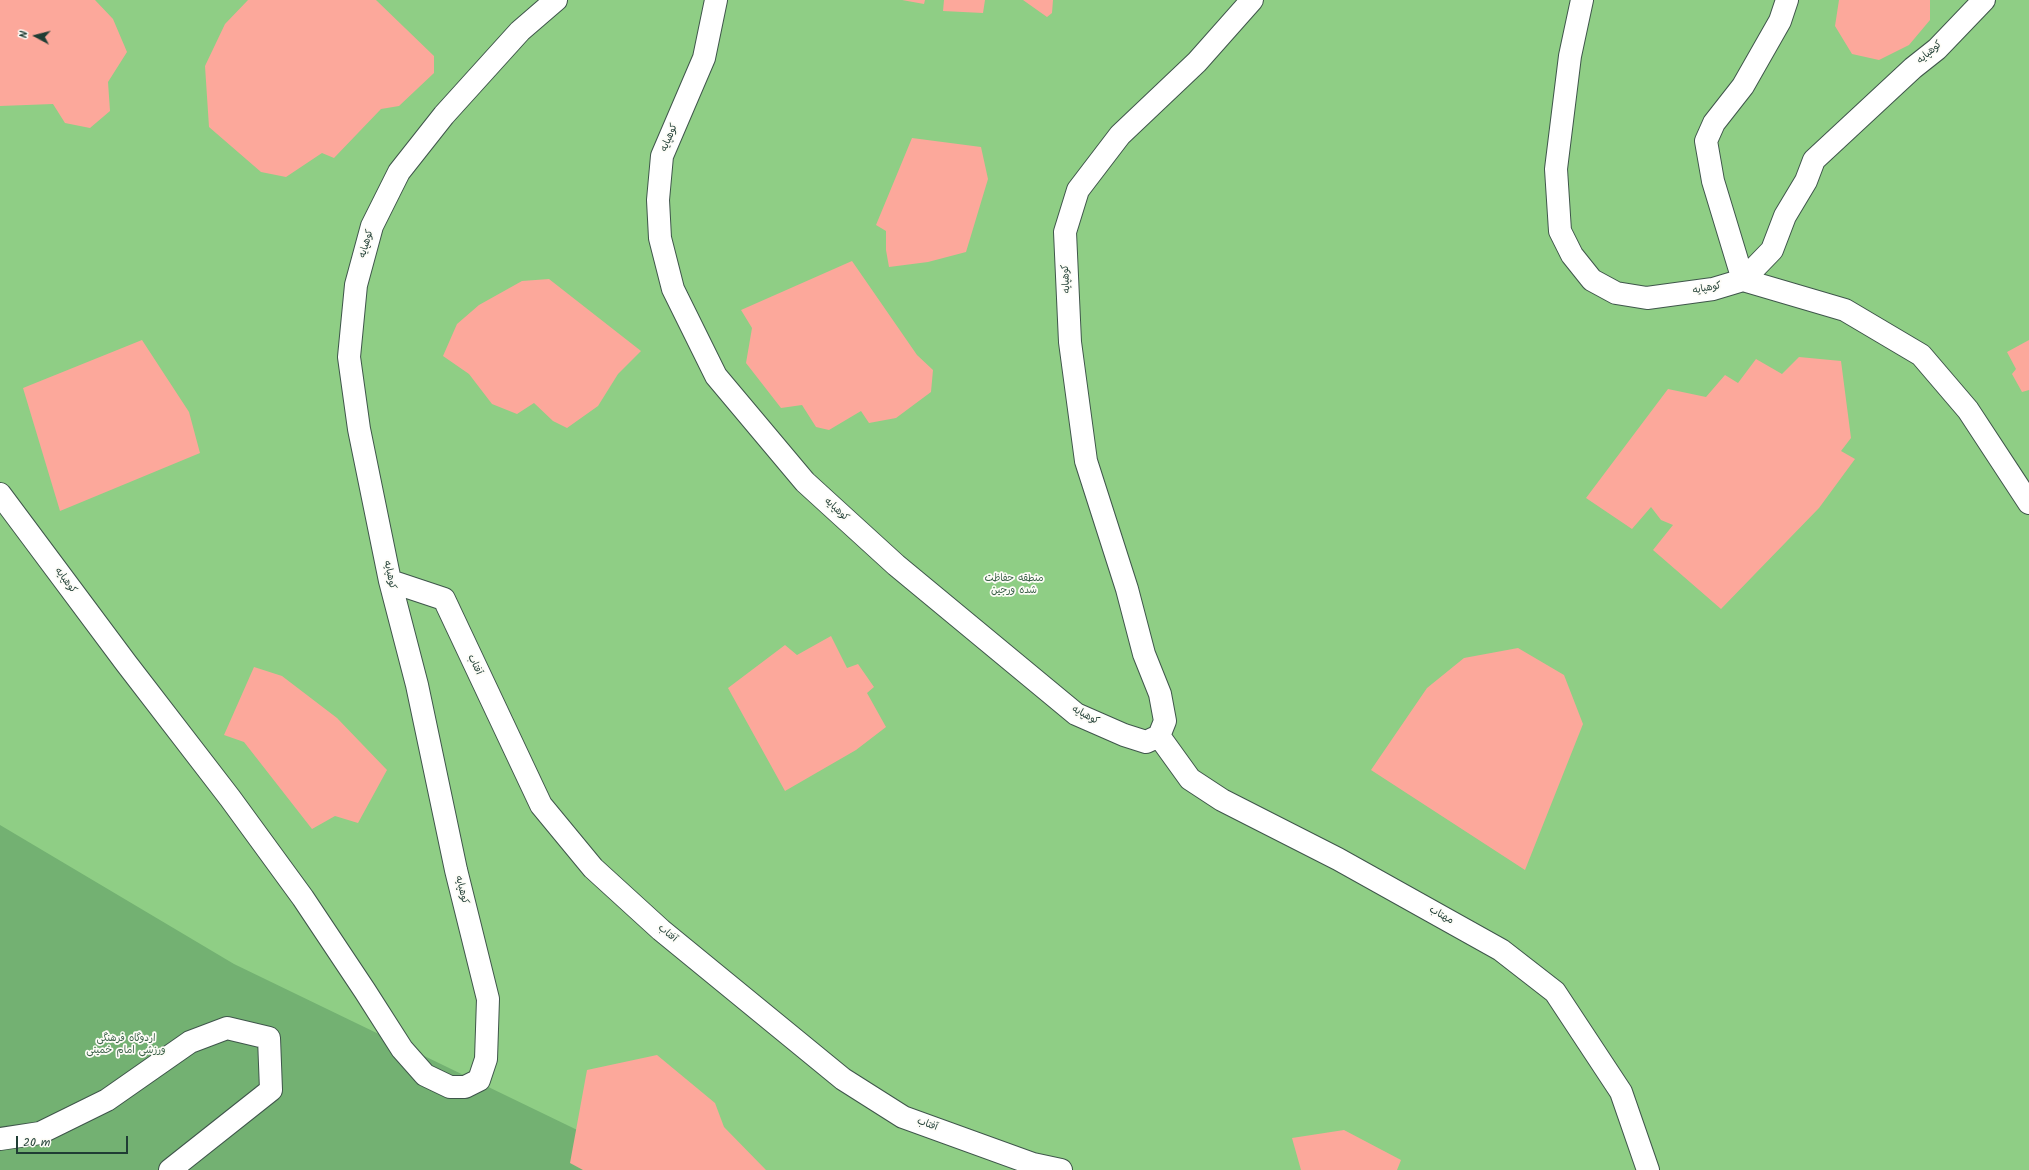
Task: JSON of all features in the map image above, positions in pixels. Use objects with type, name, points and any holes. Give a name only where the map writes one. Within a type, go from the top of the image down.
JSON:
[{"type":"street","name":"کوهپایه","points":[[0,494],[126,663],[235,804],[303,898],[365,990],[402,1049],[425,1075],[450,1088],[465,1087],[479,1080],[486,1059],[488,1000],[456,870],[416,685],[390,581],[359,429],[349,357],[356,285],[372,226],[399,172],[444,115],[520,31],[556,0]]},
{"type":"street","name":"کوهپایه","points":[[716,0],[704,58],[662,156],[658,200],[660,238],[673,289],[716,376],[805,482],[896,565],[1076,714],[1124,735],[1146,742],[1159,736],[1165,721],[1160,694],[1144,654],[1127,589],[1086,461],[1070,342],[1065,232],[1078,190],[1120,134],[1197,62],[1252,0]]},
{"type":"street","name":"کوهپایه","points":[[1582,0],[1570,56],[1556,169],[1560,231],[1572,255],[1592,280],[1616,293],[1647,298],[1713,289],[1743,280],[1772,250],[1785,216],[1806,180],[1814,160],[1913,68],[1937,49],[1984,0]]},
{"type":"street","points":[[1787,0],[1780,20],[1743,86],[1714,123],[1706,141],[1713,181],[1743,280],[1845,310],[1921,355],[1968,410],[2029,503]]},
{"type":"street","name":"آفتاب","points":[[390,581],[444,599],[541,805],[593,868],[661,930],[843,1079],[903,1117],[1033,1164],[1061,1170]]},
{"type":"street","name":"مهتاب","points":[[1159,736],[1190,779],[1222,800],[1338,859],[1501,950],[1555,992],[1621,1092],[1648,1170]]},
{"type":"street","points":[[0,1139],[40,1133],[107,1100],[190,1042],[228,1028],[269,1038],[271,1090],[170,1170]]},
{"type":"green space","name":"منطقه حفاظت شده ورجین","points":[[0,0],[2029,0],[2029,1170],[0,1170]]},
{"type":"green space","name":"اردوگاه فرهنگی ورزشی امام خمینی","points":[[0,825],[234,964],[660,1170],[0,1170]]},
{"type":"building","points":[[0,0],[95,0],[113,19],[127,52],[108,82],[110,111],[90,128],[65,123],[53,104],[0,106]]},
{"type":"building","points":[[248,0],[376,0],[434,56],[434,73],[399,106],[381,109],[334,158],[322,153],[286,177],[261,172],[209,127],[205,66],[225,24]]},
{"type":"building","points":[[902,0],[925,0],[924,4]]},
{"type":"building","points":[[944,0],[985,0],[983,13],[943,11]]},
{"type":"building","points":[[1023,0],[1053,0],[1052,13],[1047,17]]},
{"type":"building","points":[[1839,0],[1930,0],[1930,20],[1909,45],[1879,60],[1852,54],[1835,26]]},
{"type":"building","points":[[912,138],[981,147],[988,179],[966,252],[928,262],[889,267],[886,250],[886,231],[876,225]]},
{"type":"building","points":[[852,261],[917,355],[933,370],[931,392],[896,418],[869,423],[861,411],[829,430],[816,427],[802,405],[781,408],[746,363],[752,328],[741,310]]},
{"type":"building","points":[[549,279],[641,351],[618,374],[598,406],[567,428],[553,421],[534,403],[517,414],[492,404],[469,374],[443,356],[457,324],[479,305],[522,281]]},
{"type":"building","points":[[142,340],[189,412],[200,453],[60,511],[23,388]]},
{"type":"building","points":[[2029,340],[2029,390],[2022,392],[2012,374],[2016,369],[2007,352]]},
{"type":"building","points":[[1799,357],[1841,361],[1851,438],[1841,451],[1855,459],[1819,508],[1721,609],[1653,550],[1673,525],[1661,520],[1651,507],[1632,529],[1586,498],[1668,389],[1706,397],[1725,375],[1738,383],[1756,359],[1782,374]]},
{"type":"building","points":[[831,636],[847,668],[858,664],[874,687],[867,693],[886,727],[856,750],[785,791],[728,688],[785,645],[797,655]]},
{"type":"building","points":[[1518,648],[1564,675],[1583,724],[1525,870],[1371,770],[1427,688],[1464,658]]},
{"type":"building","points":[[254,667],[282,676],[337,718],[387,770],[358,823],[335,816],[312,829],[244,742],[224,735]]},
{"type":"building","points":[[657,1055],[715,1103],[724,1127],[766,1170],[583,1170],[570,1163],[587,1070]]},
{"type":"building","points":[[1344,1130],[1401,1160],[1397,1170],[1301,1170],[1292,1138]]}]
